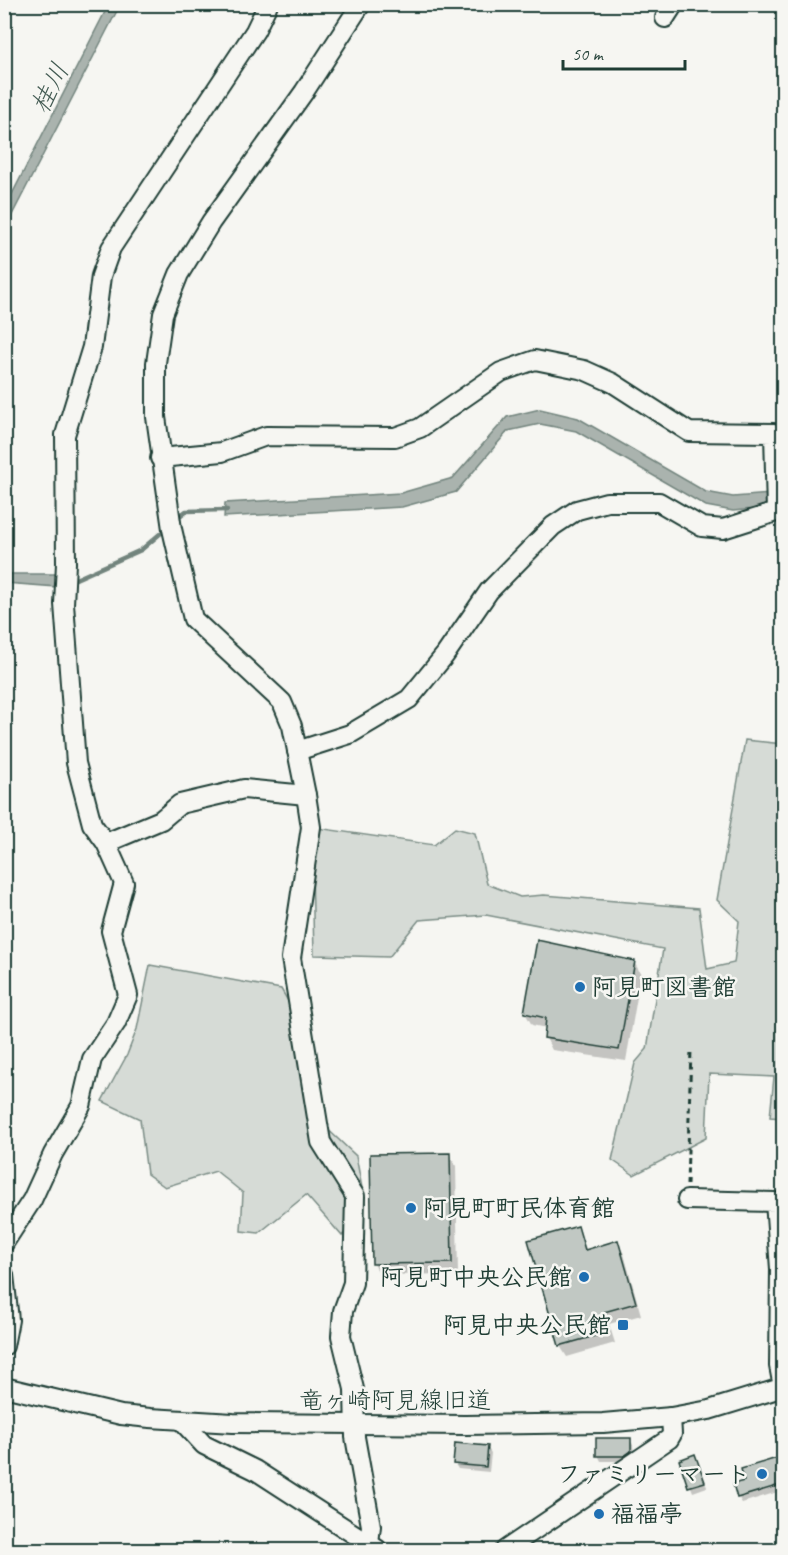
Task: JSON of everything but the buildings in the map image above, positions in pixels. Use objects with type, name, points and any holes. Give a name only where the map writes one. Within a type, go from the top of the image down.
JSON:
[{"type":"street","points":[[4,1243],[32,1200],[53,1154],[81,1106],[92,1059],[116,1023],[128,995],[111,931],[124,883],[106,843],[92,824],[76,763],[64,604],[65,435],[92,347],[101,276],[111,248],[255,31],[268,4]]},
{"type":"street","points":[[361,4],[304,92],[211,222],[179,273],[162,314],[156,363],[156,417],[160,458],[181,575],[193,619],[282,702],[297,751],[306,795],[311,827],[291,958],[321,1142],[355,1196],[353,1283],[343,1311],[341,1336],[354,1389],[355,1425],[374,1547]]},
{"type":"street","points":[[160,458],[222,452],[266,436],[395,437],[420,428],[501,372],[535,360],[584,370],[613,383],[689,432],[774,433],[780,513],[723,529],[702,527],[659,502],[607,502],[578,510],[553,526],[489,591],[445,655],[409,699],[350,734],[297,751]]},
{"type":"street","points":[[106,843],[161,820],[180,804],[244,789],[306,795]]},
{"type":"street","points":[[687,1200],[775,1202],[781,1251],[779,1366],[783,1387]]},
{"type":"street","points":[[4,1275],[9,1320],[4,1346]]},
{"type":"street","name":"竜ヶ崎阿見線旧道","points":[[4,1387],[121,1415],[182,1420],[355,1425],[544,1425],[671,1417],[709,1410],[783,1387]]},
{"type":"street","points":[[505,1551],[669,1439],[672,1434],[671,1417]]},
{"type":"street","points":[[182,1420],[204,1445],[255,1470],[374,1547]]},
{"type":"path","points":[[687,1200],[691,1049]]},
{"type":"shaded area","points":[[109,4],[120,5],[11,217],[5,238],[5,208]]},
{"type":"shaded area","points":[[540,409],[578,418],[706,492],[733,497],[784,493],[783,506],[733,511],[706,506],[576,431],[540,424],[508,431],[456,492],[402,507],[224,517],[225,503],[401,493],[453,478],[507,417]]},
{"type":"shaded area","points":[[5,574],[56,574],[71,588],[5,583]]},
{"type":"shaded area","points":[[745,740],[783,744],[783,1118],[770,1117],[774,1077],[709,1074],[706,1138],[634,1175],[612,1160],[635,1063],[647,1049],[663,949],[486,915],[419,920],[389,957],[314,955],[311,827],[434,845],[455,828],[475,833],[487,884],[520,897],[544,895],[699,908],[707,969],[734,963],[739,921],[717,900]]},
{"type":"shaded area","points":[[150,965],[281,989],[309,1037],[321,1123],[356,1156],[365,1204],[342,1236],[306,1195],[259,1233],[241,1231],[243,1193],[216,1171],[165,1187],[147,1174],[140,1119],[102,1101],[127,1055],[137,1029]]},
{"type":"waterway","points":[[176,519],[186,511],[227,510]]},
{"type":"waterway","points":[[69,582],[141,550],[168,527]]},
{"type":"place","name":"阿見町図書館","points":[[580,987]]},
{"type":"place","name":"阿見町町民体育館","points":[[411,1208]]},
{"type":"place","name":"阿見町中央公民館","points":[[584,1277]]},
{"type":"place","name":"阿見中央公民館","points":[[623,1325]]},
{"type":"place","name":"ファミリーマート","points":[[762,1474]]},
{"type":"place","name":"福福亭","points":[[599,1514]]},
{"type":"water label","name":"桂川","points":[[50,88]]}]
